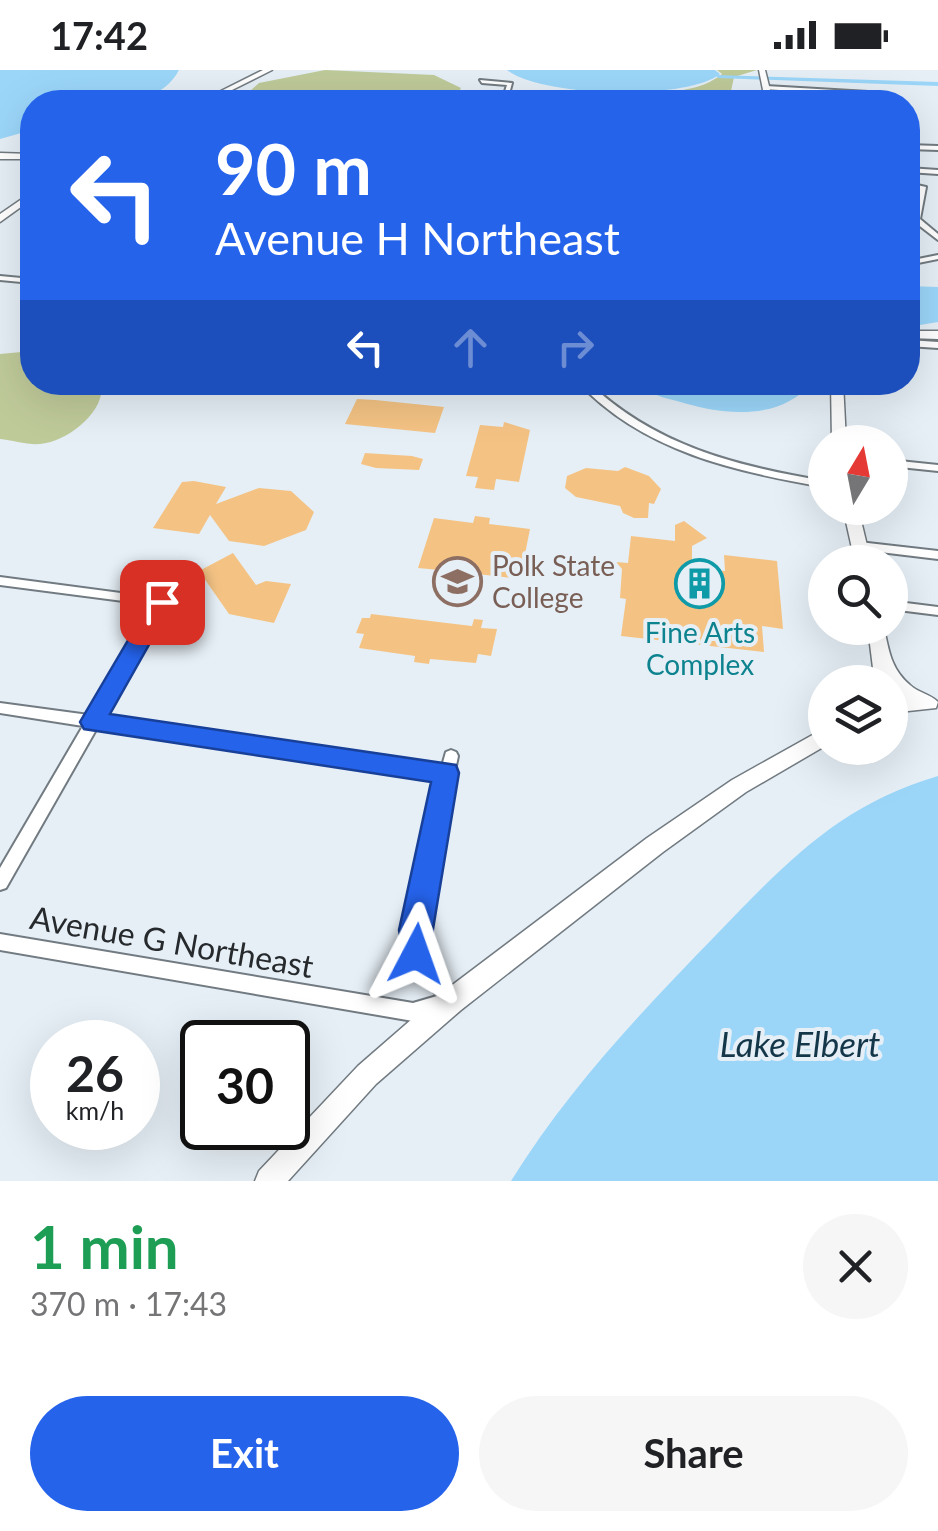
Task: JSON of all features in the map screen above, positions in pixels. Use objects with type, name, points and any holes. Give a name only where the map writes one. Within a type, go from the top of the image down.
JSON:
[{"type":"street","points":[[228,90],[269,70]]},
{"type":"street","points":[[762,70],[766,88],[793,90]]},
{"type":"street","points":[[482,82],[510,84],[508,90]]},
{"type":"street","points":[[597,395],[621,416],[658,436],[744,467],[808,480]]},
{"type":"street","points":[[838,395],[839,425]]},
{"type":"street","points":[[908,465],[938,468]]},
{"type":"street","points":[[908,555],[938,555]]},
{"type":"street","points":[[0,581],[162,602],[0,883]]},
{"type":"street","points":[[908,608],[938,611]]},
{"type":"street","points":[[908,690],[934,702]]},
{"type":"street","points":[[908,704],[934,702]]},
{"type":"street","points":[[0,708],[448,764],[414,930],[416,954],[452,1001]]},
{"type":"street","points":[[269,1181],[354,1087],[452,1001],[655,845],[739,786],[808,746]]},
{"type":"street","name":"Avenue G Northeast","points":[[0,942],[413,1012],[452,1001]]},
{"type":"green space","points":[[325,70],[434,75],[461,88],[251,90],[259,83]]},
{"type":"green space","points":[[717,70],[757,70],[734,77],[731,90],[683,90],[710,82],[722,74]]},
{"type":"green space","points":[[20,352],[20,395],[101,395],[98,404],[83,423],[51,442],[0,439],[0,354]]},
{"type":"water","points":[[0,70],[179,70],[160,90],[20,90],[20,133],[0,139]]},
{"type":"water","points":[[507,70],[715,70],[720,74],[702,83],[667,90],[580,90],[525,79]]},
{"type":"water","points":[[920,286],[938,287],[938,322],[920,325]]},
{"type":"water","points":[[658,395],[799,395],[766,410],[749,412],[712,410]]},
{"type":"water","name":"Lake Elbert","points":[[938,776],[938,1181],[511,1181],[557,1114],[607,1052],[791,860],[871,803]]},
{"type":"building","points":[[357,399],[444,407],[435,433],[345,424]]},
{"type":"building","points":[[504,422],[530,430],[519,482],[496,479],[494,490],[475,488],[478,477],[466,476],[480,425],[503,427]]},
{"type":"building","points":[[365,453],[423,459],[419,470],[376,468],[361,464]]},
{"type":"building","points":[[625,467],[649,476],[661,489],[654,504],[649,503],[648,518],[634,518],[623,513],[620,506],[576,497],[565,488],[567,476],[586,468],[618,471]]},
{"type":"building","points":[[182,482],[226,487],[216,504],[259,488],[291,491],[314,512],[306,530],[264,546],[229,541],[210,515],[199,534],[153,528]]},
{"type":"building","points":[[475,516],[490,518],[489,524],[530,529],[520,579],[477,574],[474,585],[458,583],[460,572],[418,568],[434,518],[473,523]]},
{"type":"building","name":"Fine Arts Complex","points":[[684,521],[707,538],[692,546],[692,567],[725,571],[724,555],[777,561],[783,629],[762,626],[764,652],[621,636],[626,599],[620,598],[622,569],[616,562],[628,563],[631,536],[675,541],[675,525]]},
{"type":"building","points":[[233,553],[256,585],[266,581],[291,584],[274,623],[229,614],[199,571]]},
{"type":"building","points":[[371,614],[472,626],[474,619],[483,620],[481,628],[497,629],[491,656],[478,654],[476,663],[430,659],[429,664],[414,662],[415,656],[359,648],[364,634],[356,633],[362,618],[370,618]]},
{"type":"waterway","points":[[718,76],[938,84]]},
{"type":"place","name":"Polk State College","points":[[457,581]]},
{"type":"place","name":"Fine Arts Complex","points":[[700,584]]},
{"type":"route","points":[[162,602],[93,722],[446,773],[414,930],[416,954]]}]
